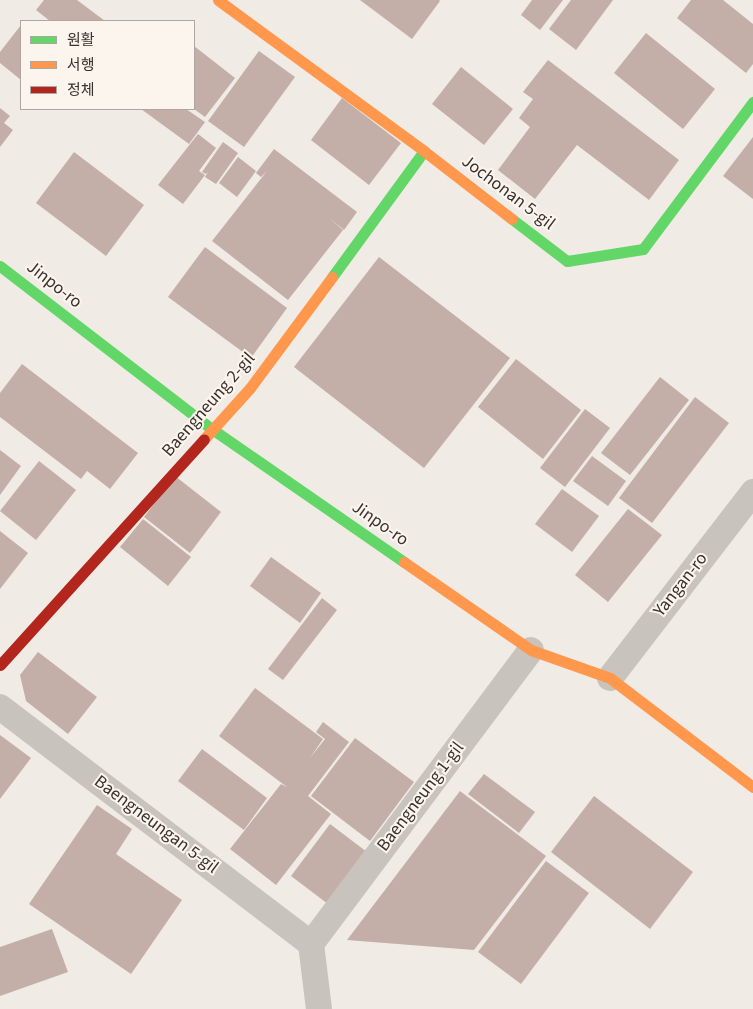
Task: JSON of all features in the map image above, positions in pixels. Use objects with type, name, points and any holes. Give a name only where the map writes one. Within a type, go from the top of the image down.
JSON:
[{"type":"street","name":"Jochonan 5-gil","points":[[218,0],[424,151],[567,261],[643,249],[753,102]]},
{"type":"street","name":"Baengneung 2-gil","points":[[0,666],[250,388],[424,151]]},
{"type":"street","name":"Jinpo-ro","points":[[0,266],[212,429],[531,650],[610,678],[753,787]]},
{"type":"street","name":"Yangan-ro","points":[[610,678],[753,492]]},
{"type":"street","name":"Baengneung 1-gil","points":[[311,944],[531,650]]},
{"type":"street","name":"Baengneungan 5-gil","points":[[0,707],[311,944]]},
{"type":"street","points":[[311,944],[319,1009]]},
{"type":"building","points":[[44,0],[77,0],[104,20],[49,20],[36,10]]},
{"type":"building","points":[[360,0],[439,0],[440,1],[412,39]]},
{"type":"building","points":[[532,0],[563,0],[540,30],[521,15]]},
{"type":"building","points":[[571,0],[613,0],[576,50],[549,29]]},
{"type":"building","points":[[691,0],[723,0],[753,24],[753,64],[746,73],[677,18]]},
{"type":"building","points":[[20,26],[20,79],[0,63],[0,52]]},
{"type":"building","points":[[646,33],[715,89],[683,129],[614,73]]},
{"type":"building","points":[[195,47],[235,78],[205,117],[195,110]]},
{"type":"building","points":[[259,51],[295,77],[244,147],[208,121]]},
{"type":"building","points":[[548,60],[679,160],[649,200],[577,145],[535,199],[498,170],[530,127],[519,118],[533,99],[523,92]]},
{"type":"building","points":[[461,67],[513,109],[484,145],[432,104]]},
{"type":"building","points":[[342,98],[401,143],[369,185],[311,140]]},
{"type":"building","points":[[0,108],[10,116],[4,123],[13,130],[0,147]]},
{"type":"building","points":[[142,110],[187,110],[205,122],[189,144]]},
{"type":"building","points":[[198,134],[216,148],[199,171],[205,175],[183,204],[158,185]]},
{"type":"building","points":[[753,137],[753,199],[723,176]]},
{"type":"building","points":[[223,142],[238,153],[216,184],[205,177],[208,172],[206,174],[202,172]]},
{"type":"building","points":[[274,149],[357,212],[344,230],[329,218],[343,230],[288,300],[212,241],[267,171],[261,177],[256,173]]},
{"type":"building","points":[[74,152],[144,205],[106,256],[36,203]]},
{"type":"building","points":[[238,157],[256,171],[237,197],[219,183]]},
{"type":"building","points":[[205,247],[287,308],[251,358],[168,297]]},
{"type":"building","points":[[379,257],[510,358],[424,468],[294,367]]},
{"type":"building","points":[[516,359],[581,410],[543,459],[478,407]]},
{"type":"building","points":[[22,364],[138,453],[110,489],[87,471],[81,479],[0,417],[0,393]]},
{"type":"building","points":[[660,377],[689,400],[630,475],[601,453]]},
{"type":"building","points":[[695,397],[729,423],[652,523],[619,498]]},
{"type":"building","points":[[585,409],[610,428],[565,487],[540,468]]},
{"type":"building","points":[[0,450],[21,466],[0,495]]},
{"type":"building","points":[[592,456],[626,481],[608,506],[573,481]]},
{"type":"building","points":[[39,461],[76,490],[36,540],[0,511]]},
{"type":"building","points":[[175,476],[221,512],[190,553],[144,517]]},
{"type":"building","points":[[562,489],[599,516],[572,552],[535,524]]},
{"type":"building","points":[[628,509],[662,535],[608,602],[575,575]]},
{"type":"building","points":[[143,519],[191,557],[168,586],[120,547]]},
{"type":"building","points":[[0,531],[28,553],[0,589]]},
{"type":"building","points":[[271,557],[321,593],[300,623],[250,586]]},
{"type":"building","points":[[322,598],[337,610],[283,680],[268,669]]},
{"type":"building","points":[[38,652],[97,697],[68,734],[26,701],[20,675]]},
{"type":"building","points":[[255,688],[323,739],[310,758],[325,739],[316,732],[323,722],[349,742],[308,796],[331,814],[276,885],[230,849],[281,784],[287,787],[219,736]]},
{"type":"building","points":[[0,735],[31,758],[0,799]]},
{"type":"building","points":[[355,738],[414,782],[370,841],[311,796]]},
{"type":"building","points":[[202,749],[267,798],[244,830],[178,781]]},
{"type":"building","points":[[484,774],[535,812],[519,833],[468,794]]},
{"type":"building","points":[[460,791],[546,856],[474,950],[347,940]]},
{"type":"building","points":[[594,796],[693,872],[650,929],[551,852]]},
{"type":"building","points":[[97,805],[132,829],[116,854],[182,900],[131,974],[29,904]]},
{"type":"building","points":[[330,824],[367,852],[328,904],[291,876]]},
{"type":"building","points":[[546,861],[589,893],[521,984],[478,952]]},
{"type":"building","points":[[52,929],[68,972],[0,996],[0,947]]},
{"type":"traffic: fast","points":[[512,219],[567,261],[643,249],[753,102]]},
{"type":"traffic: fast","points":[[332,277],[424,151]]},
{"type":"traffic: fast","points":[[0,266],[212,429],[404,562]]},
{"type":"traffic: slow","points":[[218,0],[424,151],[512,219]]},
{"type":"traffic: slow","points":[[204,439],[250,388],[332,277]]},
{"type":"traffic: slow","points":[[404,562],[531,650],[610,678],[753,787]]},
{"type":"traffic: jam","points":[[0,665],[204,439]]}]
